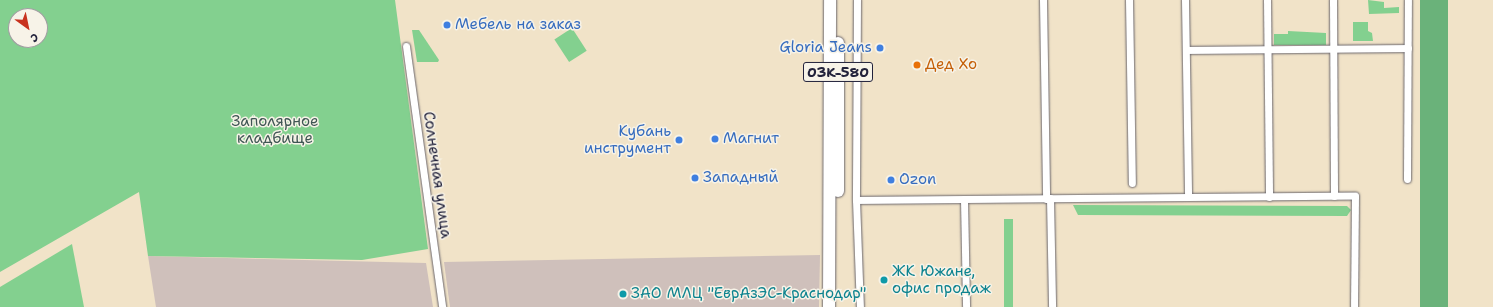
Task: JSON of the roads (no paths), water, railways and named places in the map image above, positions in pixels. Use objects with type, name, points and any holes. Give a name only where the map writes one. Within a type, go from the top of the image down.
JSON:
[{"type":"highway","name":"03К-580","points":[[829,307],[830,0]]},
{"type":"highway","name":"03К-580","points":[[837,307],[838,0]]},
{"type":"street","points":[[857,0],[856,200],[860,307]]},
{"type":"street","points":[[1043,0],[1052,307]]},
{"type":"street","points":[[1129,0],[1132,183]]},
{"type":"street","points":[[1185,0],[1188,197]]},
{"type":"street","points":[[1267,0],[1269,197]]},
{"type":"street","points":[[1333,0],[1334,196]]},
{"type":"street","points":[[1407,179],[1408,0]]},
{"type":"street","name":"Солнечная улица","points":[[406,46],[442,307]]},
{"type":"street","points":[[1186,50],[1334,50],[1408,48]]},
{"type":"street","points":[[856,200],[1355,196],[1354,307]]},
{"type":"street","points":[[964,199],[966,307]]},
{"type":"place","name":"Мебель на заказ","points":[[447,25]]},
{"type":"place","name":"Gloria Jeans","points":[[880,48]]},
{"type":"place","name":"Дед Хо","points":[[917,65]]},
{"type":"place","name":"Магнит","points":[[715,139]]},
{"type":"place","name":"Кубань инструмент","points":[[679,140]]},
{"type":"place","name":"Западный","points":[[695,178]]},
{"type":"place","name":"Ozon","points":[[891,180]]},
{"type":"place","name":"ЖК Южане, офис продаж","points":[[884,280]]},
{"type":"place","name":"ЗАО МЛЦ \"ЕврАзЭС-Краснодар\"","points":[[623,294]]},
{"type":"park label","name":"Заполярное кладбище","points":[[275,130]]}]
